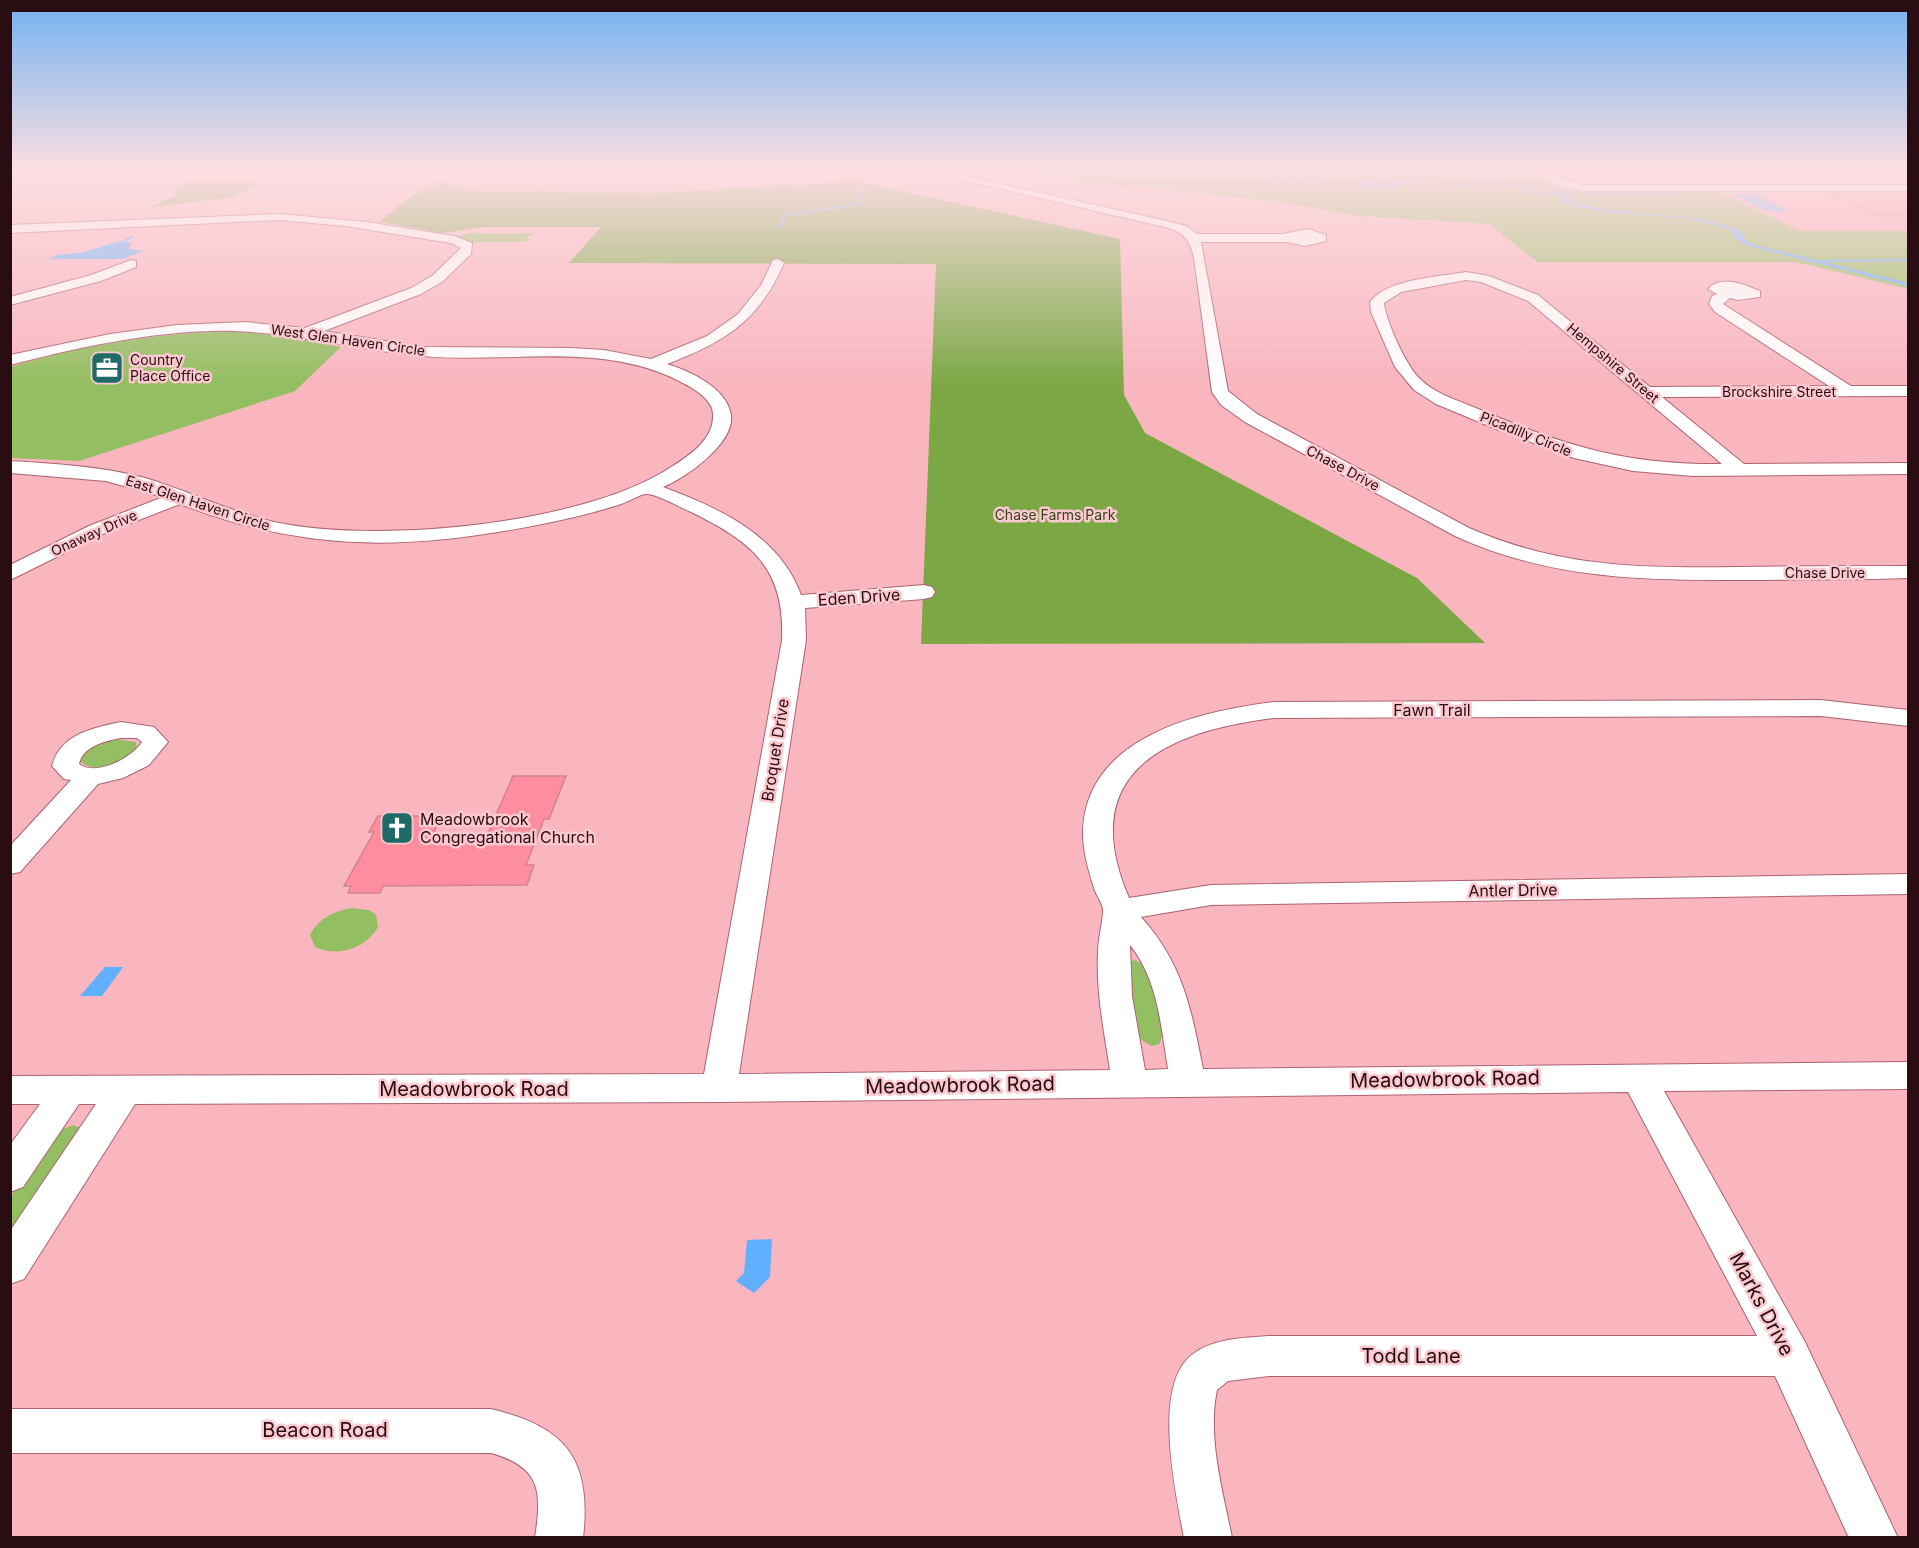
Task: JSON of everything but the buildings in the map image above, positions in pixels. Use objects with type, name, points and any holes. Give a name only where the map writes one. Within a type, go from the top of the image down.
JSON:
[{"type":"street","points":[[308,332],[410,294],[433,281],[469,249],[465,243],[454,241]]},
{"type":"street","name":"Chase Drive","points":[[1196,241],[1215,369],[1220,392],[1227,401],[1251,418],[1479,540],[1539,560],[1617,572],[1908,572]]},
{"type":"street","points":[[653,364],[695,347],[743,319],[761,298],[778,263]]},
{"type":"street","points":[[10,302],[96,278],[131,264]]},
{"type":"street","name":"Hempshire Street","points":[[1474,277],[1533,298],[1649,392],[1740,470]]},
{"type":"street","name":"Picadilly Circle","points":[[1474,277],[1408,286],[1390,291],[1377,302],[1378,312],[1407,373],[1417,385],[1528,438],[1576,454],[1651,468],[1908,469]]},
{"type":"street","points":[[1725,295],[1717,299],[1716,304],[1720,309],[1847,392]]},
{"type":"street","name":"West Glen Haven Circle","points":[[11,360],[101,339],[182,328],[245,327],[308,332],[404,350],[588,354],[653,364]]},
{"type":"street","points":[[10,343],[34,353]]},
{"type":"street","name":"East Glen Haven Circle","points":[[10,467],[71,471],[124,479],[242,520],[290,531],[341,537],[460,533],[516,525],[585,509],[646,487],[681,469],[702,453],[715,438],[722,420],[717,400],[703,387],[653,364]]},
{"type":"street","name":"Brockshire Street","points":[[1649,392],[1908,391]]},
{"type":"street","name":"Broquet Drive","points":[[646,487],[707,512],[753,542],[773,563],[793,602],[794,640],[719,1088]]},
{"type":"street","name":"Onaway Drive","points":[[10,573],[96,530],[180,497]]},
{"type":"street","name":"Eden Drive","points":[[793,602],[924,592]]},
{"type":"street","name":"Fawn Trail","points":[[1188,1081],[1173,1004],[1157,958],[1119,910],[1103,868],[1097,842],[1096,818],[1108,787],[1125,764],[1165,736],[1217,718],[1274,710],[1821,708],[1908,718]]},
{"type":"street","points":[[10,865],[90,776]]},
{"type":"street","name":"Antler Drive","points":[[1119,910],[1211,895],[1908,884]]},
{"type":"street","points":[[1119,910],[1113,935],[1112,965],[1130,1082]]},
{"type":"street","name":"Meadowbrook Road","points":[[10,1090],[719,1088],[1188,1081],[1908,1075]]},
{"type":"street","name":"Marks Drive","points":[[1638,1077],[1790,1356],[1874,1538]]},
{"type":"street","points":[[10,1176],[70,1089]]},
{"type":"street","points":[[10,1266],[125,1089]]},
{"type":"street","name":"Todd Lane","points":[[1208,1538],[1191,1432],[1192,1393],[1205,1371],[1230,1360],[1269,1356],[1790,1356]]},
{"type":"street","name":"Beacon Road","points":[[10,1431],[480,1431],[515,1435],[537,1446],[550,1461],[561,1486],[564,1513],[559,1538]]},
{"type":"green space","points":[[470,241],[525,241],[523,242]]},
{"type":"green space","name":"Chase Farms Park","points":[[588,241],[1120,241],[1124,395],[1145,433],[1417,578],[1485,643],[921,644],[936,264],[569,263]]},
{"type":"green space","points":[[1511,241],[1908,241],[1908,289],[1796,262],[1538,262]]},
{"type":"green space","points":[[231,331],[281,335],[341,347],[295,391],[79,461],[11,458],[11,367],[92,346],[175,335]]},
{"type":"green space","points":[[114,739],[136,742],[137,750],[126,759],[111,766],[95,768],[82,763],[80,759],[88,749]]},
{"type":"green space","points":[[351,908],[369,910],[376,915],[378,927],[373,934],[366,941],[351,949],[333,951],[315,947],[310,935],[318,924],[332,914]]},
{"type":"green space","points":[[1135,960],[1146,967],[1161,1018],[1162,1037],[1159,1044],[1152,1046],[1138,1038],[1127,968],[1129,962]]},
{"type":"green space","points":[[73,1125],[81,1128],[11,1245],[11,1196],[53,1133]]},
{"type":"water","points":[[119,241],[131,243],[129,249],[143,251],[123,259],[48,259],[58,255],[84,252]]},
{"type":"water","points":[[1739,241],[1747,241],[1908,283],[1908,286],[1745,245]]},
{"type":"water","points":[[105,967],[123,967],[102,996],[80,996]]},
{"type":"water","points":[[772,1239],[770,1277],[754,1293],[736,1281],[744,1273],[747,1240]]},
{"type":"waterway","points":[[1809,261],[1908,260]]},
{"type":"place","name":"Country Place Office","points":[[107,368]]},
{"type":"place","name":"Meadowbrook Congregational Church","points":[[397,828]]}]
